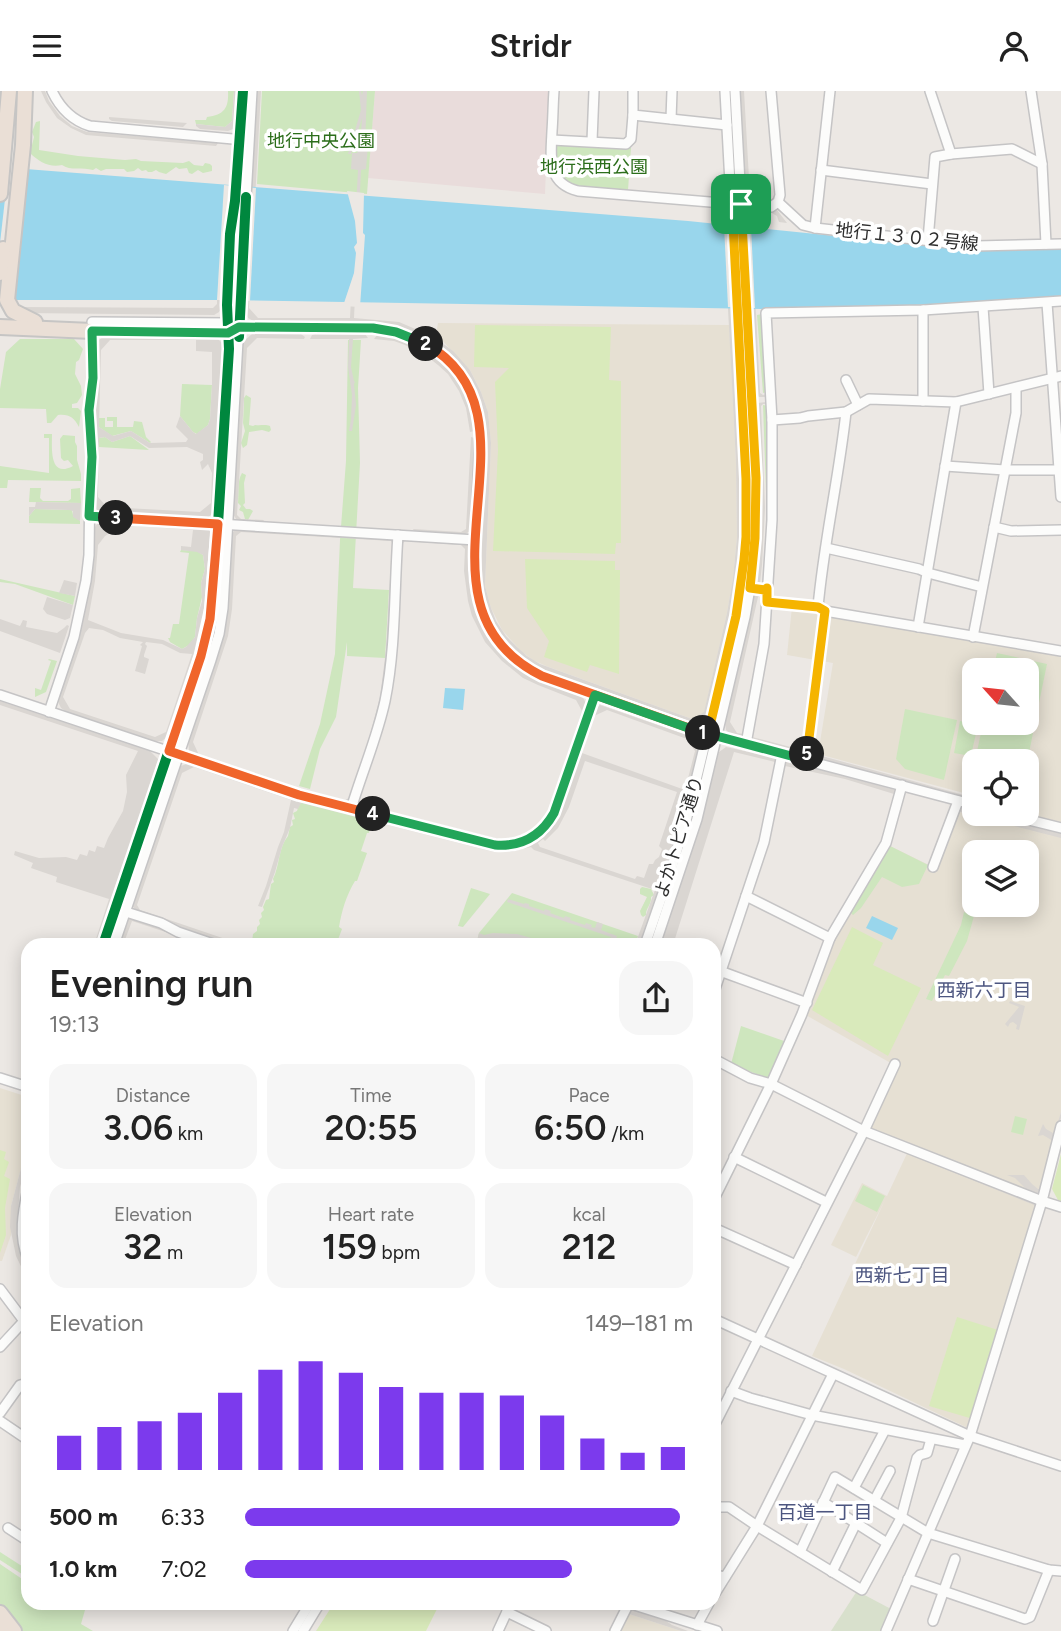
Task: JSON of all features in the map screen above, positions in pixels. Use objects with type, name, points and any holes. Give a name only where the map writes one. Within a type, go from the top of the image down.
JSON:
[{"type":"highway","points":[[0,194],[9,91]]},
{"type":"highway","points":[[0,273],[19,91]]},
{"type":"highway","points":[[25,91],[23,145],[7,300],[16,313],[36,322]]},
{"type":"highway","points":[[0,321],[92,326]]},
{"type":"highway","points":[[0,327],[51,330],[92,326]]},
{"type":"highway","points":[[0,338],[10,331],[44,333],[51,330]]},
{"type":"highway","points":[[0,1613],[14,1631]]},
{"type":"street","points":[[52,91],[64,110],[80,123],[90,126],[245,140]]},
{"type":"street","points":[[115,938],[120,910],[201,656],[210,619],[223,524],[239,327],[247,176],[243,91]]},
{"type":"street","points":[[106,938],[120,910],[179,756],[219,634],[223,608],[230,234],[252,91]]},
{"type":"street","points":[[554,91],[552,169],[558,179],[572,190],[771,207],[778,202],[780,195],[771,91]]},
{"type":"street","points":[[592,141],[594,91]]},
{"type":"street","points":[[552,139],[626,144],[631,139],[633,91]]},
{"type":"street","points":[[671,119],[672,91]]},
{"type":"street","points":[[725,91],[736,204],[743,226],[742,312]]},
{"type":"street","points":[[735,91],[736,204],[733,222],[742,312]]},
{"type":"street","points":[[815,228],[830,91]]},
{"type":"street","points":[[930,91],[951,154]]},
{"type":"street","points":[[1031,91],[1042,164],[1046,244]]},
{"type":"street","points":[[633,115],[727,124]]},
{"type":"street","points":[[928,240],[935,157],[1012,149],[1042,164]]},
{"type":"street","points":[[821,170],[932,184]]},
{"type":"street","name":"地行１３０２号線","points":[[778,202],[803,225],[815,228],[976,246],[1061,244]]},
{"type":"street","points":[[746,744],[764,644],[772,520],[772,420],[766,313],[923,310],[1061,301]]},
{"type":"street","points":[[1047,303],[1057,382],[1061,497]]},
{"type":"street","points":[[983,307],[989,394]]},
{"type":"street","points":[[923,310],[923,401]]},
{"type":"street","name":"よかトピア通り","points":[[647,938],[680,844],[712,736],[745,617],[750,588],[756,509],[751,400],[742,312]]},
{"type":"street","name":"よかトピア通り","points":[[657,938],[697,819],[736,616],[744,560],[746,479],[742,312]]},
{"type":"street","points":[[49,712],[74,637],[88,568],[92,457],[89,410],[93,378],[92,326],[373,328],[408,335],[422,341],[446,358],[467,387],[478,414],[481,440],[474,571],[478,599],[488,626],[498,642],[521,664],[535,673],[712,736],[962,802]]},
{"type":"street","points":[[846,380],[858,405]]},
{"type":"street","points":[[772,420],[846,412],[869,399],[957,402],[1035,383],[1057,382]]},
{"type":"street","points":[[973,637],[1016,413],[1016,388]]},
{"type":"street","points":[[751,400],[771,399]]},
{"type":"street","points":[[918,627],[957,402]]},
{"type":"street","points":[[806,760],[827,548],[846,412]]},
{"type":"street","points":[[945,466],[1060,470]]},
{"type":"street","points":[[89,516],[476,540]]},
{"type":"street","points":[[994,527],[1011,531],[1061,530]]},
{"type":"street","points":[[351,809],[386,698],[398,535]]},
{"type":"street","points":[[827,548],[982,587]]},
{"type":"street","points":[[750,588],[767,588]]},
{"type":"street","points":[[767,602],[1061,651]]},
{"type":"street","points":[[0,695],[299,795],[495,845],[509,845],[528,840],[544,829],[554,813],[595,695]]},
{"type":"street","points":[[721,968],[764,842],[782,754]]},
{"type":"street","points":[[721,1184],[771,1084],[807,1003],[830,938],[887,843],[902,785]]},
{"type":"street","points":[[933,867],[958,801]]},
{"type":"street","points":[[1039,822],[1061,828]]},
{"type":"street","points":[[746,897],[830,938]]},
{"type":"street","points":[[120,910],[196,938]]},
{"type":"street","points":[[721,971],[807,1003]]},
{"type":"street","points":[[721,1062],[771,1084],[864,1131],[1061,1207]]},
{"type":"street","points":[[721,1412],[864,1131],[895,1064]]},
{"type":"street","points":[[0,1078],[21,1085]]},
{"type":"street","points":[[886,1631],[970,1436],[1042,1201],[1061,1126]]},
{"type":"street","points":[[734,1157],[826,1202]]},
{"type":"street","points":[[721,1231],[796,1265]]},
{"type":"street","points":[[0,1289],[21,1316]]},
{"type":"street","points":[[721,1322],[970,1436],[1061,1466]]},
{"type":"street","points":[[0,1347],[21,1327]]},
{"type":"street","points":[[721,1582],[757,1526],[834,1374]]},
{"type":"street","points":[[0,1413],[21,1385]]},
{"type":"street","points":[[731,1391],[812,1415],[965,1445]]},
{"type":"street","points":[[0,1421],[21,1434]]},
{"type":"street","points":[[854,1488],[885,1430]]},
{"type":"street","points":[[721,1507],[729,1507],[862,1590],[901,1518],[917,1458],[927,1453],[931,1439]]},
{"type":"street","points":[[874,1501],[890,1471]]},
{"type":"street","points":[[800,1552],[835,1477],[928,1533],[1049,1570],[1061,1570]]},
{"type":"street","points":[[823,1502],[887,1543]]},
{"type":"street","points":[[832,1572],[856,1523]]},
{"type":"street","points":[[8,1528],[21,1536]]},
{"type":"street","points":[[933,1621],[955,1559]]},
{"type":"street","points":[[1024,1631],[1049,1570]]},
{"type":"street","points":[[908,1579],[1025,1619],[1030,1617]]},
{"type":"street","points":[[293,1631],[306,1610]]},
{"type":"street","points":[[303,1631],[316,1610]]},
{"type":"street","points":[[498,1631],[508,1610]]},
{"type":"street","points":[[514,1610],[546,1631]]},
{"type":"street","points":[[614,1631],[624,1610]]},
{"type":"street","points":[[650,1610],[717,1631]]},
{"type":"street","points":[[697,1625],[705,1610]]},
{"type":"shaded area","points":[[41,91],[45,91],[60,116],[72,126],[87,132],[218,143],[216,146],[86,135],[57,118]]},
{"type":"shaded area","points":[[234,91],[238,91],[233,129],[200,129],[196,126],[225,127],[232,121]]},
{"type":"shaded area","points":[[257,91],[261,91],[249,308],[258,318],[350,318],[358,170],[351,169],[352,153],[357,153],[360,147],[362,118],[351,154],[348,154],[361,110],[359,91],[362,95],[363,91],[367,91],[365,144],[368,145],[366,169],[361,170],[354,318],[399,322],[434,337],[453,351],[470,370],[481,392],[488,412],[491,443],[485,586],[496,621],[516,646],[540,664],[692,719],[704,712],[727,613],[737,537],[736,463],[723,212],[719,208],[578,196],[565,192],[554,182],[546,162],[549,91],[548,162],[560,186],[724,207],[727,210],[741,462],[742,537],[732,615],[708,715],[701,724],[544,671],[517,655],[498,633],[486,610],[481,587],[486,441],[483,413],[472,384],[449,354],[410,331],[388,325],[354,324],[354,333],[365,334],[368,338],[353,339],[351,367],[356,405],[352,431],[349,431],[352,395],[348,367],[349,339],[310,339],[315,334],[349,333],[350,324],[255,322],[248,318],[244,305]]},
{"type":"shaded area","points":[[375,91],[549,91],[545,194],[368,178]]},
{"type":"shaded area","points":[[739,91],[744,91],[750,196],[754,200],[770,201],[776,194],[776,199],[770,204],[750,201],[745,196]]},
{"type":"shaded area","points":[[109,117],[187,123],[183,127],[112,121]]},
{"type":"shaded area","points":[[779,141],[784,202],[777,210],[787,223],[779,222],[777,216],[770,212],[755,211],[751,215],[760,393],[768,394],[766,397],[759,397],[755,393],[746,216],[751,209],[775,208]]},
{"type":"shaded area","points":[[217,300],[223,300],[222,308],[214,315],[23,313],[17,307],[213,308]]},
{"type":"shaded area","points":[[438,323],[729,325],[737,537],[727,613],[704,713],[692,719],[546,666],[521,651],[502,630],[491,608],[485,586],[491,443],[488,412],[470,370],[436,334]]},
{"type":"shaded area","points":[[252,334],[301,334],[305,337],[257,338],[247,348],[237,515],[241,519],[264,520],[262,523],[238,522],[233,514],[242,347]]},
{"type":"shaded area","points":[[378,334],[407,340],[442,361],[457,379],[467,398],[473,415],[474,431],[470,432],[466,408],[448,374],[424,354],[405,345],[374,339]]},
{"type":"shaded area","points":[[106,335],[211,336],[223,344],[216,496],[214,511],[208,518],[102,513],[94,506],[92,410],[99,340]],"holes":[[[110,340],[196,340],[196,351],[212,352],[208,425],[196,434],[180,416],[176,427],[188,439],[186,442],[150,443],[131,431],[113,436],[99,427],[101,350]],[[130,436],[149,448],[187,447],[203,454],[203,460],[200,462],[202,470],[208,464],[212,473],[211,503],[200,512],[107,507],[98,497],[99,438],[105,437],[112,442]]]},
{"type":"shaded area","points":[[766,402],[769,404],[761,406],[765,508],[760,583],[765,586],[760,588],[755,582],[760,538],[756,405]]},
{"type":"shaded area","points":[[471,437],[476,440],[470,531],[464,535],[414,531],[413,529],[461,532],[466,529]]},
{"type":"shaded area","points":[[36,502],[81,503],[80,521],[73,517],[73,511],[69,510],[35,509],[29,516],[29,507],[35,507]]},
{"type":"shaded area","points":[[100,522],[203,528],[209,530],[213,536],[206,618],[197,655],[170,734],[162,741],[154,741],[67,712],[59,704],[58,699],[82,624],[92,568],[93,530]],"holes":[[[123,525],[193,530],[191,547],[181,546],[181,550],[203,555],[205,569],[195,637],[182,649],[163,640],[121,633],[88,620],[98,545],[105,536]],[[89,628],[143,642],[135,671],[145,674],[149,659],[144,657],[146,642],[162,644],[180,653],[192,654],[166,732],[155,737],[70,709],[63,697]]]},
{"type":"shaded area","points":[[239,528],[389,538],[394,542],[385,681],[377,718],[349,801],[344,803],[302,793],[196,757],[189,751],[188,741],[223,635],[231,536]],"holes":[[[241,532],[391,541],[386,650],[380,697],[349,798],[345,800],[294,787],[199,755],[193,742],[228,636],[236,536]]]},
{"type":"shaded area","points":[[405,539],[467,544],[470,548],[469,571],[473,600],[484,629],[495,646],[525,673],[578,695],[586,703],[551,812],[542,827],[527,837],[502,842],[359,807],[357,803],[384,720],[402,541]],"holes":[[[405,541],[461,545],[465,549],[464,571],[468,601],[485,642],[502,661],[523,678],[576,700],[582,711],[548,811],[539,824],[526,834],[509,839],[496,839],[360,804],[358,801],[390,699],[396,650],[402,544]]]},
{"type":"shaded area","points":[[64,580],[77,583],[75,596],[59,593]]},
{"type":"shaded area","points":[[756,592],[763,592],[765,595],[758,597],[730,722],[737,733],[746,733],[743,738],[730,734],[725,723]]},
{"type":"shaded area","points":[[47,597],[73,605],[70,618],[65,620],[47,614],[43,609]]},
{"type":"shaded area","points":[[792,607],[817,609],[830,615],[1061,656],[1061,1112],[970,1429],[812,1356],[885,1200],[856,1257],[831,1245],[862,1183],[887,1196],[910,1147],[867,1129],[896,1066],[804,1014],[834,940],[888,845],[933,867],[960,812],[962,826],[1039,826],[1039,749],[962,749],[962,793],[818,754],[833,663],[787,655]]},
{"type":"shaded area","points":[[0,619],[20,626],[23,620],[27,621],[26,627],[57,633],[69,626],[60,653],[0,631]]},
{"type":"shaded area","points":[[0,701],[150,751],[158,759],[159,770],[101,938],[96,938],[109,899],[56,882],[57,877],[31,868],[33,863],[14,855],[15,851],[39,858],[66,857],[77,860],[80,854],[87,856],[89,850],[95,852],[97,846],[104,848],[123,811],[127,792],[126,775],[138,751],[0,705]]},
{"type":"shaded area","points":[[600,705],[695,738],[700,745],[690,792],[668,866],[642,938],[638,938],[655,890],[531,847],[510,852],[494,852],[301,803],[298,809],[294,808],[275,872],[262,907],[258,906],[284,832],[291,800],[194,767],[182,773],[137,905],[140,910],[222,938],[205,938],[179,929],[138,912],[133,907],[178,772],[181,766],[189,763],[298,798],[480,845],[509,849],[530,843],[539,837],[595,709]],"holes":[[[607,710],[687,739],[695,751],[685,790],[582,753],[594,716]],[[585,761],[677,792],[659,846],[662,849],[659,857],[653,864],[649,864],[644,878],[637,876],[635,879],[540,847],[538,843],[543,839],[545,841],[558,828],[569,807]]]},
{"type":"shaded area","points":[[752,737],[805,749],[801,754],[755,742]]},
{"type":"shaded area","points":[[726,747],[777,758],[777,764],[734,752],[675,938],[661,938],[701,819],[719,752]]},
{"type":"shaded area","points":[[809,750],[811,753],[962,794],[962,798],[811,757]]},
{"type":"shaded area","points":[[784,760],[895,790],[896,797],[894,794],[845,779],[785,766],[783,771]]},
{"type":"shaded area","points":[[1014,826],[1029,826],[1061,834],[1061,838]]},
{"type":"shaded area","points":[[508,899],[529,904],[595,928],[597,922],[603,924],[601,930],[617,936],[611,938],[507,902]]},
{"type":"shaded area","points":[[131,918],[159,926],[188,938],[132,921],[126,938],[121,938],[127,920]]},
{"type":"shaded area","points":[[479,933],[493,933],[517,934],[531,938],[505,938],[478,938]]},
{"type":"shaded area","points":[[1010,1001],[1025,1006],[1019,1030],[1013,1022],[1008,1027],[1005,1024],[1019,1007],[1009,1003]]},
{"type":"shaded area","points":[[0,1088],[21,1095],[21,1168],[11,1206],[11,1235],[0,1261]]},
{"type":"shaded area","points":[[1061,1112],[1040,1196],[1029,1192],[1015,1178],[1007,1175],[1024,1175],[1041,1189],[1053,1141],[1043,1135],[1038,1136],[1043,1124],[1046,1129],[1055,1132]]},
{"type":"shaded area","points":[[861,1134],[1036,1203],[1031,1229],[1028,1228],[1034,1205]]},
{"type":"shaded area","points":[[21,1168],[17,1227],[21,1266],[10,1227],[11,1206]]},
{"type":"shaded area","points":[[635,1610],[688,1631],[681,1631],[626,1613]]},
{"type":"shaded area","points":[[626,1613],[681,1631],[617,1631]]},
{"type":"green space","points":[[228,91],[234,91],[232,121],[225,127],[196,124],[195,120],[206,120],[207,117],[224,110],[228,102]]},
{"type":"green space","name":"地行中央公園","points":[[262,91],[375,91],[367,194],[257,184]]},
{"type":"green space","points":[[40,121],[39,150],[125,160],[189,161],[194,165],[210,164],[212,171],[203,173],[198,170],[192,174],[187,168],[176,167],[166,174],[138,168],[127,172],[124,169],[101,171],[96,168],[93,170],[49,165],[30,153],[34,137],[32,132],[36,122]]},
{"type":"green space","name":"地行浜西公園","points":[[557,144],[631,148],[628,190],[587,188],[568,181],[557,167]]},
{"type":"green space","points":[[762,314],[767,392],[763,393],[757,315]]},
{"type":"green space","points":[[475,325],[611,327],[609,380],[621,381],[621,543],[616,543],[615,554],[493,551],[498,450],[495,382],[509,368],[474,367]]},
{"type":"green space","points":[[20,339],[74,339],[83,349],[76,362],[75,374],[82,395],[77,403],[72,404],[72,408],[81,411],[79,427],[66,415],[58,415],[51,423],[47,423],[46,409],[0,408],[6,352]]},
{"type":"green space","points":[[348,340],[361,340],[358,388],[360,463],[353,588],[389,590],[385,658],[347,656],[347,642],[336,717],[320,749],[310,789],[299,786],[320,724],[335,654],[346,461]]},
{"type":"green space","points":[[182,384],[212,385],[210,419],[208,425],[197,434],[180,416]]},
{"type":"green space","points":[[246,395],[251,398],[249,425],[268,425],[271,430],[249,432],[247,445],[243,448],[241,443],[245,431],[243,423]]},
{"type":"green space","points":[[763,405],[769,406],[770,491],[766,491]]},
{"type":"green space","points":[[107,417],[117,417],[117,427],[133,427],[134,421],[142,422],[146,437],[151,442],[131,431],[112,436],[99,427],[99,418],[105,418],[105,427],[113,427],[113,421],[107,421]]},
{"type":"green space","points":[[44,434],[52,434],[54,460],[56,465],[65,469],[73,466],[68,460],[61,458],[60,439],[63,435],[75,436],[81,481],[8,480],[7,488],[0,488],[0,466],[49,473],[49,438],[44,438]]},
{"type":"green space","points":[[130,436],[149,450],[99,447],[99,438],[105,437],[112,442]]},
{"type":"green space","points":[[242,473],[246,475],[243,505],[253,511],[248,520],[239,510],[241,506],[238,503]]},
{"type":"green space","points":[[30,488],[41,488],[40,498],[43,501],[68,501],[71,499],[71,489],[80,488],[81,503],[29,502]]},
{"type":"green space","points":[[35,509],[72,510],[80,524],[29,523],[29,516]]},
{"type":"green space","points":[[197,551],[203,555],[205,569],[195,637],[182,649],[168,638],[173,624],[179,624],[189,553],[180,552]]},
{"type":"green space","points":[[525,559],[615,561],[615,570],[620,570],[619,674],[590,665],[587,672],[544,657],[549,641],[527,608]]},
{"type":"green space","points":[[0,579],[75,596],[73,605],[15,584],[0,582]]},
{"type":"green space","points":[[219,589],[212,643],[193,694],[209,642]]},
{"type":"green space","points":[[997,653],[1020,658],[996,658]]},
{"type":"green space","points":[[49,659],[57,661],[46,692],[35,697],[35,688],[41,690],[51,661]]},
{"type":"green space","points":[[1040,662],[1047,664],[1040,698]]},
{"type":"green space","points":[[905,709],[957,720],[944,780],[905,769],[896,759]]},
{"type":"green space","points":[[962,721],[962,735],[976,735],[973,749],[962,749],[962,754],[954,753]]},
{"type":"green space","points":[[980,735],[1033,735],[1030,749],[978,749]]},
{"type":"green space","points":[[300,802],[371,820],[361,851],[367,853],[357,881],[345,903],[339,927],[342,929],[339,938],[252,938],[260,924],[263,907],[269,899],[282,846],[293,825],[292,820],[295,819],[293,813],[297,811]]},
{"type":"green space","points":[[888,845],[928,865],[919,884],[902,887],[882,877],[861,908],[853,915],[850,912]]},
{"type":"green space","points":[[642,887],[651,889],[654,895],[643,917],[640,911],[647,897],[640,894]]},
{"type":"green space","points":[[471,888],[490,894],[463,927],[458,926]]},
{"type":"green space","points":[[512,893],[638,936],[478,938]]},
{"type":"green space","points":[[963,917],[974,917],[967,941],[949,976],[945,975],[932,1001],[926,999]]},
{"type":"green space","points":[[852,927],[883,943],[873,965],[921,988],[888,1056],[812,1010]]},
{"type":"green space","points":[[741,1026],[784,1041],[769,1079],[731,1064]]},
{"type":"green space","points":[[1015,1116],[1027,1119],[1023,1135],[1011,1132]]},
{"type":"green space","points":[[0,1150],[6,1152],[4,1159],[9,1162],[4,1176],[10,1179],[5,1208],[6,1235],[0,1253]]},
{"type":"green space","points":[[1061,1154],[1061,1201],[1052,1189]]},
{"type":"green space","points":[[863,1185],[885,1196],[877,1212],[855,1201]]},
{"type":"green space","points":[[957,1317],[998,1330],[973,1419],[929,1406]]},
{"type":"green space","points":[[0,1552],[21,1566],[21,1574],[0,1560]]},
{"type":"green space","points":[[0,1564],[21,1578],[21,1610],[85,1610],[81,1624],[93,1631],[21,1631],[0,1605]]},
{"type":"green space","points":[[857,1591],[891,1609],[881,1631],[831,1631]]},
{"type":"green space","points":[[330,1610],[436,1610],[426,1631],[316,1631]]},
{"type":"water","points":[[0,167],[688,221],[983,251],[1061,249],[1061,297],[860,308],[763,309],[223,300],[0,300]]},
{"type":"water","points":[[445,688],[465,689],[463,710],[443,708]]},
{"type":"water","points":[[872,916],[898,928],[892,940],[866,928]]},
{"type":"pier","points":[[9,164],[24,166],[0,302],[0,243]]},
{"type":"pier","points":[[224,185],[256,188],[250,301],[217,300]]},
{"type":"pier","points":[[347,191],[364,193],[365,235],[360,307],[343,306],[354,273],[354,247],[357,243],[355,221]]},
{"type":"pier","points":[[724,225],[751,227],[755,308],[728,307]]},
{"type":"cycle path","points":[[105,938],[201,656],[212,607],[229,349],[227,305],[230,234],[243,91]]},
{"type":"cycle path","points":[[239,337],[246,197]]},
{"type":"district","name":"西新六丁目","points":[[984,990]]},
{"type":"district","name":"西新七丁目","points":[[902,1275]]},
{"type":"district","name":"百道一丁目","points":[[825,1512]]},
{"type":"route","points":[[732,203],[741,204],[756,478],[754,561],[750,588],[767,588],[767,602],[818,607],[825,611],[806,760],[717,737],[694,730],[595,695],[549,823],[522,843],[502,846],[299,795],[169,751],[201,656],[210,619],[218,524],[89,516],[92,331],[228,333],[239,327],[373,328],[408,335],[429,345],[446,358],[461,376],[476,405],[481,440],[474,571],[482,612],[498,642],[521,664],[542,676],[708,734],[736,616],[746,537],[746,479],[732,203]]}]
